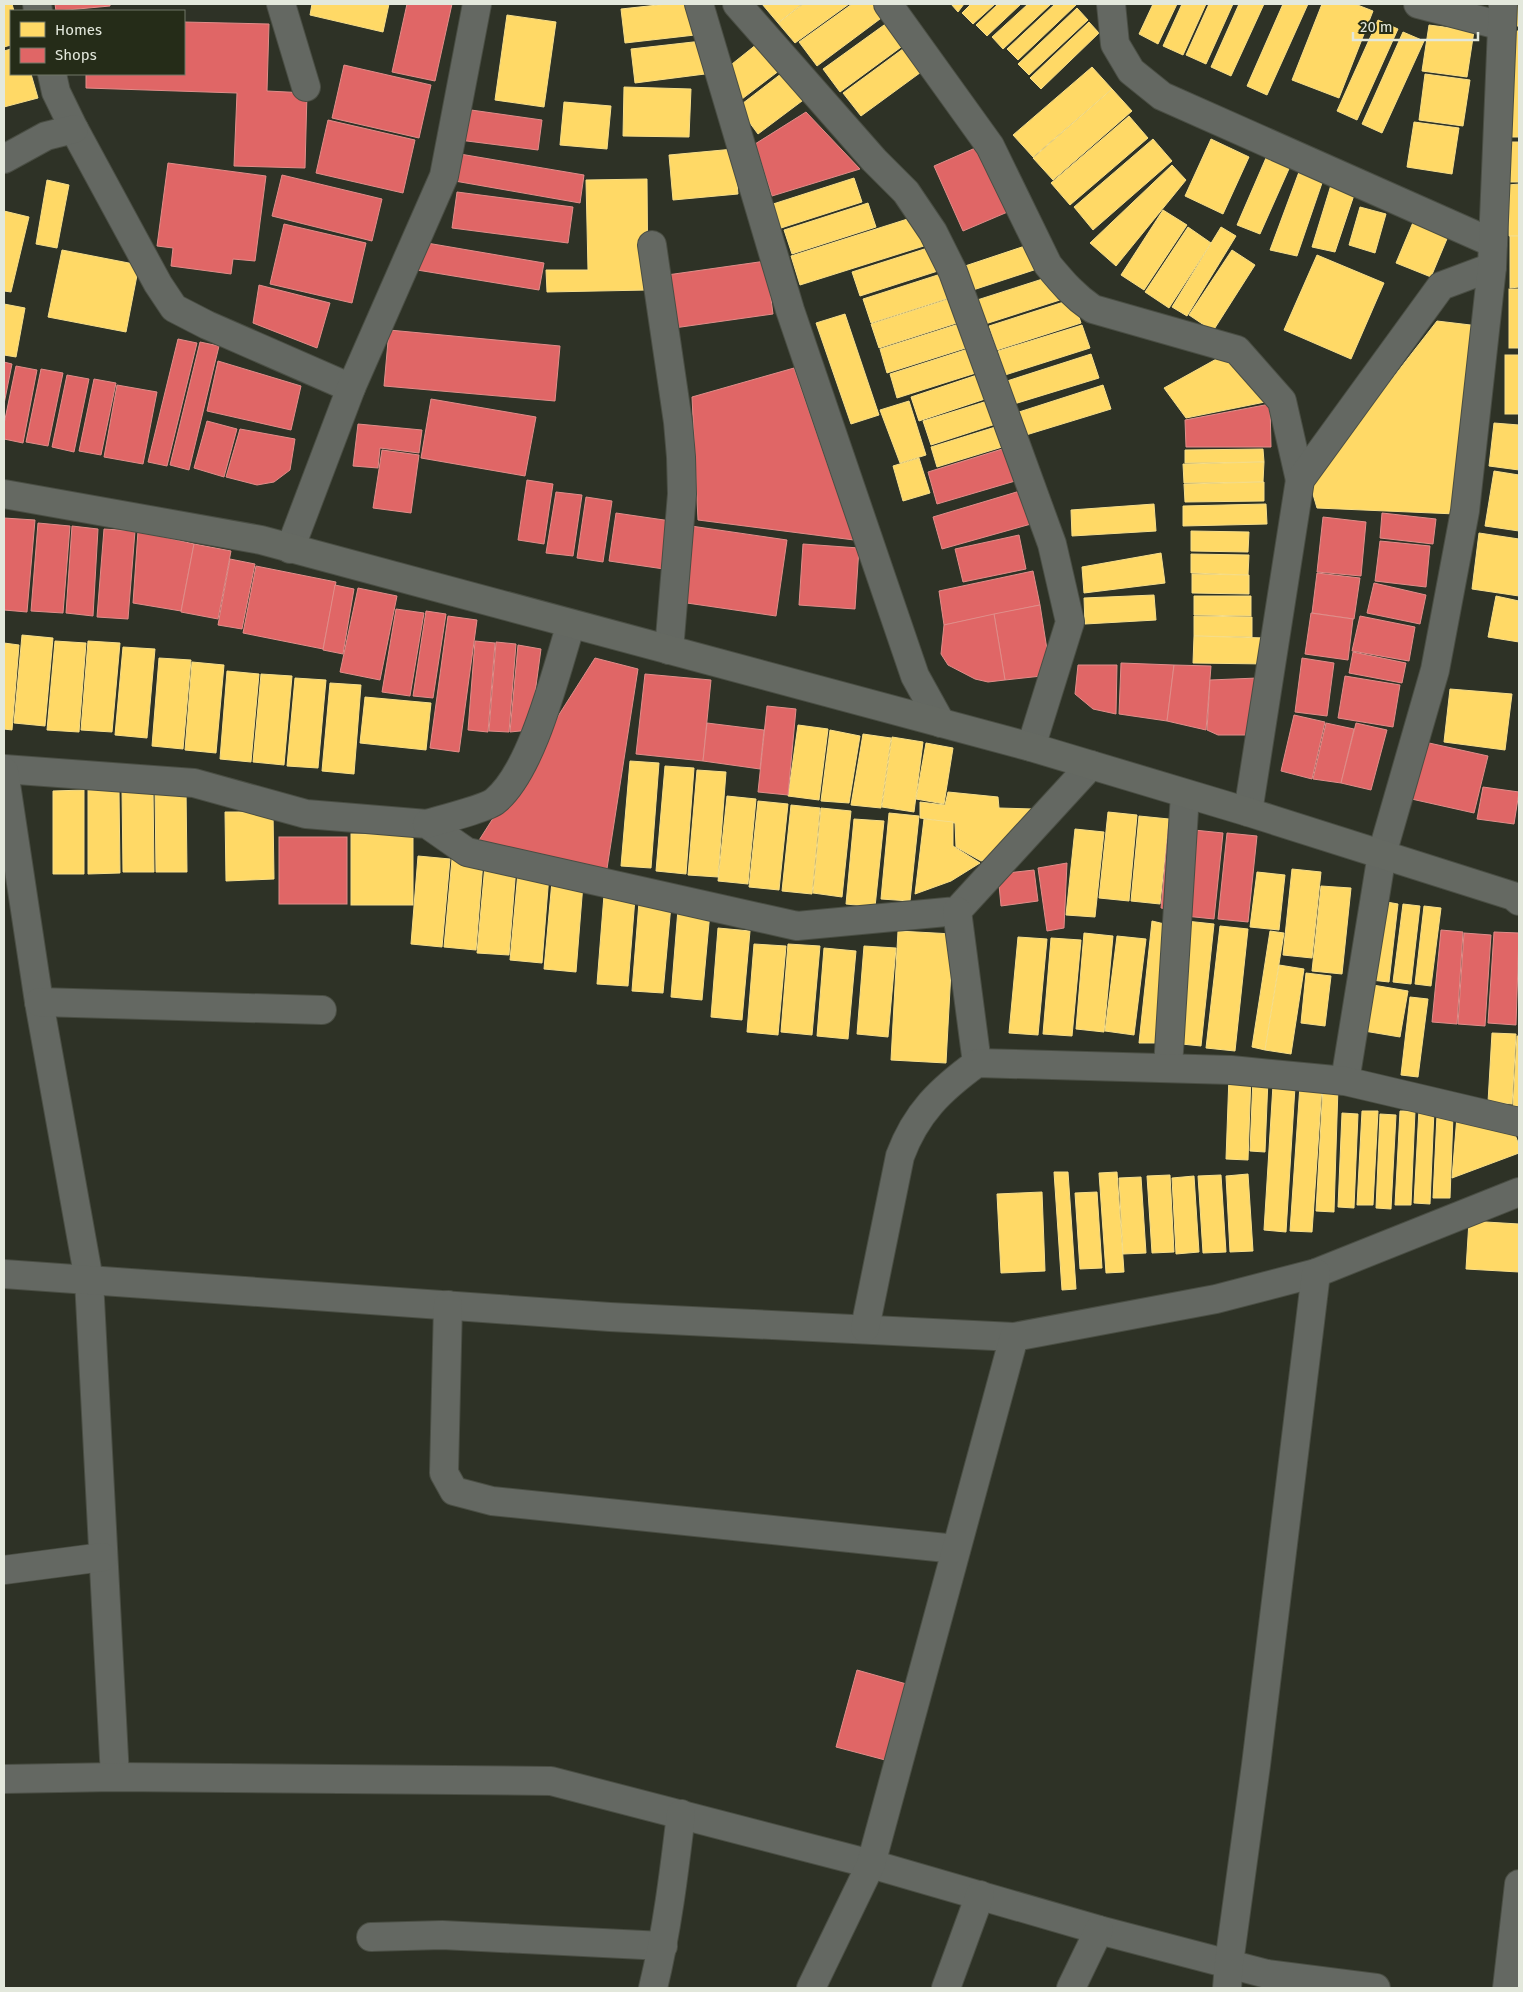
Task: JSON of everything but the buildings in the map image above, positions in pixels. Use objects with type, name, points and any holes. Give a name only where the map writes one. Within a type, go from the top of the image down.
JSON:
[{"type":"main road","points":[[4,494],[261,540],[1092,765],[1517,897]]},
{"type":"street","points":[[282,4],[306,87]]},
{"type":"street","points":[[290,549],[350,388],[444,176],[477,4]]},
{"type":"street","points":[[699,4],[790,310],[915,676],[940,723]]},
{"type":"street","points":[[738,4],[874,160],[906,192],[933,232],[954,272],[1052,544],[1070,622],[1031,748]]},
{"type":"street","points":[[888,4],[990,146],[1048,265],[1075,296],[1093,309],[1236,350],[1282,402],[1300,480],[1248,812]]},
{"type":"street","points":[[1111,4],[1115,44],[1131,71],[1162,96],[1493,255]]},
{"type":"street","points":[[1345,1081],[1382,854],[1435,670],[1465,511],[1493,255],[1502,15],[1418,4]]},
{"type":"street","points":[[52,75],[56,92],[74,129],[158,284],[174,308],[207,325],[350,388]]},
{"type":"street","points":[[4,159],[46,136],[74,129]]},
{"type":"street","points":[[652,245],[682,457],[682,494],[669,650]]},
{"type":"street","points":[[1300,480],[1441,286],[1493,255]]},
{"type":"street","points":[[115,1777],[89,1280],[39,1002],[4,770],[194,783],[306,814],[427,824],[494,802],[508,787],[535,738],[571,624]]},
{"type":"street","points":[[427,824],[467,852],[797,926],[957,911],[1092,765]]},
{"type":"street","points":[[1168,1067],[1185,794]]},
{"type":"street","points":[[957,911],[977,1063]]},
{"type":"street","points":[[39,1002],[322,1010]]},
{"type":"street","points":[[865,1328],[900,1156],[908,1134],[924,1111],[944,1089],[977,1063],[1231,1070],[1345,1081],[1519,1122]]},
{"type":"street","points":[[4,1274],[610,1316],[1014,1336],[1216,1299],[1316,1273],[1519,1192]]},
{"type":"street","points":[[1228,1976],[1256,1765],[1316,1273]]},
{"type":"street","points":[[448,1306],[444,1473],[454,1491],[492,1501],[956,1549]]},
{"type":"street","points":[[811,1988],[871,1864],[1014,1336]]},
{"type":"street","points":[[4,1570],[103,1557]]},
{"type":"street","points":[[4,1779],[115,1777],[551,1781],[871,1864],[980,1895],[1099,1930],[1228,1976],[1267,1974],[1376,1988]]},
{"type":"street","points":[[653,1988],[663,1946],[681,1814]]},
{"type":"street","points":[[1507,1988],[1519,1884]]},
{"type":"street","points":[[946,1988],[980,1895]]},
{"type":"street","points":[[1070,1988],[1099,1930]]},
{"type":"street","points":[[371,1937],[442,1935],[663,1946]]}]
